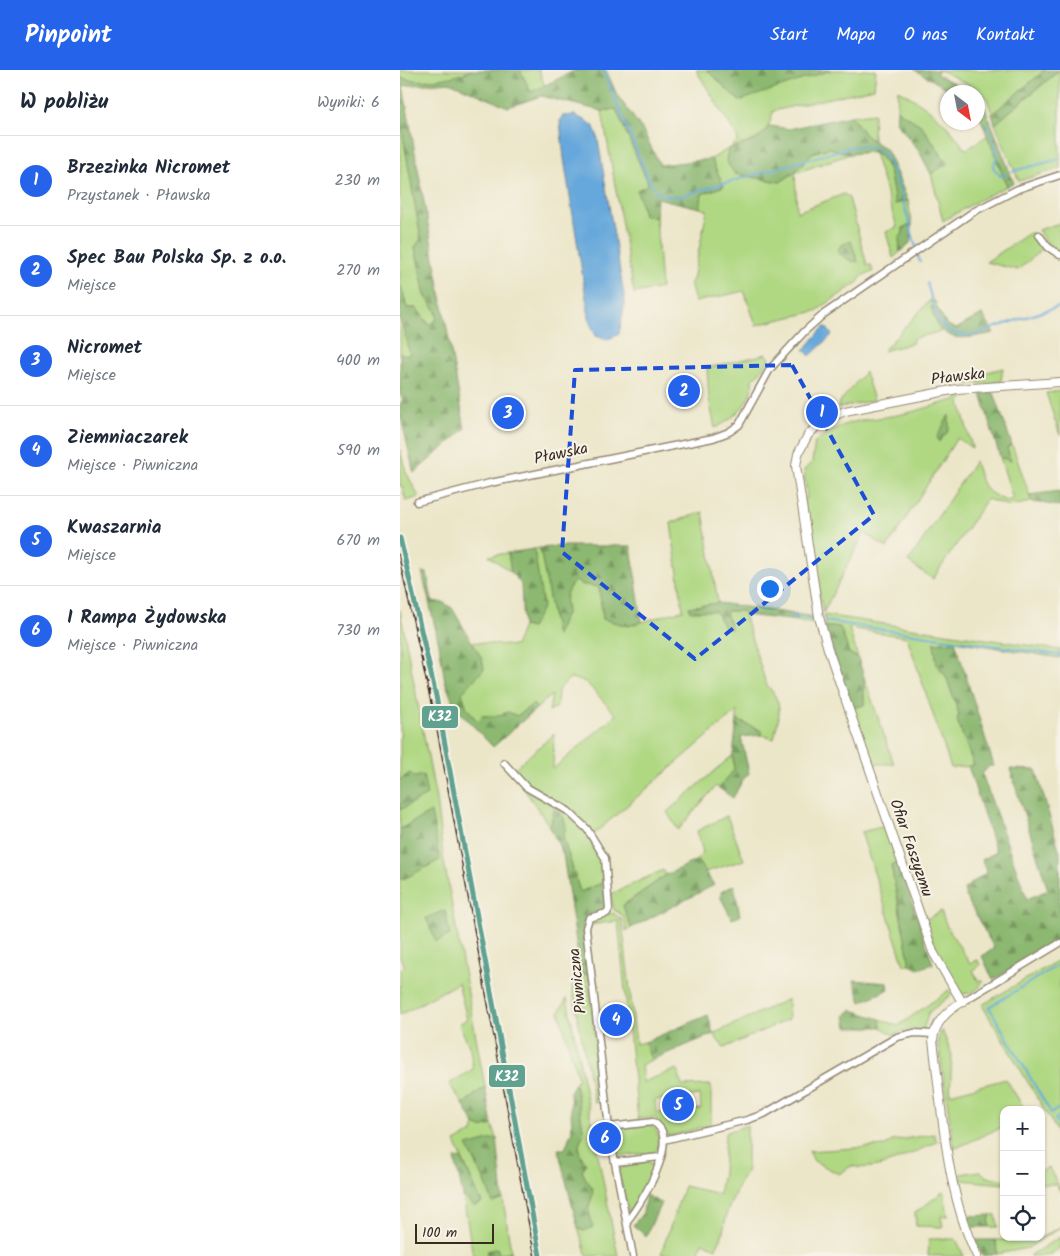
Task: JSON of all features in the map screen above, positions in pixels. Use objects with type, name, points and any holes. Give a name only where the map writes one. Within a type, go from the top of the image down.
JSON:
[{"type":"street","name":"Pławska","points":[[417,502],[490,483],[713,438],[729,432],[739,424],[770,369],[805,331],[824,314],[973,212],[1018,189],[1060,175]]},
{"type":"street","points":[[1039,235],[1048,247],[1060,255]]},
{"type":"street","name":"Pławska","points":[[808,435],[822,421],[850,410],[957,389],[1060,382]]},
{"type":"street","name":"Ofiar Faszyzmu","points":[[808,435],[798,454],[796,479],[819,617],[933,952],[962,1002]]},
{"type":"street","name":"Piwniczna","points":[[504,763],[526,787],[579,820],[606,858],[610,909],[607,913],[591,917],[586,924],[609,1127],[633,1256]]},
{"type":"street","points":[[976,1256],[957,1203],[941,1100],[934,1034],[944,1016],[962,1002],[1060,943]]},
{"type":"street","points":[[664,1140],[755,1117],[897,1037],[914,1033],[934,1034]]},
{"type":"street","points":[[609,1127],[652,1122],[661,1128],[664,1140],[653,1182],[627,1221]]},
{"type":"street","points":[[615,1162],[660,1157]]},
{"type":"highlighted area","points":[[792,365],[874,515],[695,659],[562,552],[575,370]]},
{"type":"green space","points":[[400,70],[472,70],[446,78],[416,80],[400,77]]},
{"type":"green space","points":[[472,70],[520,70],[531,92],[576,70],[606,70],[617,95],[642,129],[660,165],[711,159],[724,186],[702,194],[700,208],[657,198],[656,218],[644,215],[637,190],[648,183],[616,109],[602,111],[541,96],[508,107],[449,82],[403,86],[465,429],[414,473],[400,413],[400,405],[403,399],[400,395],[400,354],[410,355],[400,317],[400,283],[407,308],[416,308],[429,325],[437,319],[436,311],[425,295],[415,247],[421,239],[400,118],[400,77],[416,80],[436,80]]},
{"type":"green space","points":[[520,70],[539,70],[545,87],[531,93]]},
{"type":"green space","points":[[696,70],[707,70],[739,100],[831,70],[876,70],[874,88],[773,111],[767,128],[758,138],[729,149],[738,141],[736,135]]},
{"type":"green space","points":[[707,70],[831,70],[739,101]]},
{"type":"green space","points":[[915,70],[940,70],[936,74],[957,85],[941,85]]},
{"type":"green space","points":[[940,70],[1045,70],[992,114],[985,96],[985,85],[970,85]]},
{"type":"green space","points":[[1045,70],[1059,70],[995,124],[992,114]]},
{"type":"green space","points":[[1060,70],[1060,168],[1019,181],[995,124]]},
{"type":"green space","points":[[898,90],[935,114],[940,119],[940,130],[950,130],[964,148],[968,149],[988,135],[1007,186],[943,221],[931,174],[947,163],[922,126],[897,110]]},
{"type":"green space","points":[[985,108],[1014,183],[1007,186],[985,130]]},
{"type":"green space","points":[[616,109],[648,183],[647,186],[637,190],[644,214],[656,218],[661,288],[634,293],[602,111]]},
{"type":"green space","points":[[897,110],[922,126],[947,164],[931,174],[919,151],[896,122]]},
{"type":"green space","points":[[874,113],[873,140],[866,136],[851,116]]},
{"type":"green space","points":[[851,116],[866,136],[887,150],[908,201],[895,204],[889,170],[880,155],[871,152],[850,154],[830,148],[812,153],[794,173],[780,182],[735,174],[726,161],[728,149],[757,140],[770,126],[789,129]]},
{"type":"green space","points":[[400,118],[421,240],[415,247],[425,295],[436,311],[437,319],[430,325],[416,308],[407,308],[400,283]]},
{"type":"green space","points":[[830,148],[850,154],[795,173],[797,212],[844,194],[849,198],[867,265],[871,265],[873,272],[863,275],[858,282],[816,311],[756,325],[744,291],[695,302],[690,282],[693,280],[707,210],[700,208],[702,194],[724,186],[711,159],[728,149],[727,161],[735,174],[780,182],[794,173],[812,153]]},
{"type":"green space","points":[[874,153],[880,157],[888,168],[895,204],[908,201],[912,224],[903,228],[903,234],[899,237],[900,252],[893,258],[886,232],[897,227]]},
{"type":"green space","points":[[1060,223],[1060,253],[1045,241],[1038,230]]},
{"type":"green space","points":[[912,224],[911,242],[900,252],[899,237],[903,234],[903,228]]},
{"type":"green space","points":[[1031,232],[1043,248],[1018,270],[986,262]]},
{"type":"green space","points":[[851,241],[858,262],[851,261],[837,252],[841,245]]},
{"type":"green space","points":[[929,301],[935,301],[937,308],[931,307],[938,328],[942,331],[912,339],[913,343],[883,351]]},
{"type":"green space","points":[[931,307],[937,308],[946,324],[956,329],[982,314],[994,333],[963,338],[954,337],[947,334],[941,328],[935,320]]},
{"type":"green space","points":[[400,317],[411,356],[400,354]]},
{"type":"green space","points":[[766,354],[770,358],[758,375],[752,379],[752,387],[746,402],[735,415],[715,428],[709,399],[707,368]]},
{"type":"green space","points":[[1003,368],[1001,382],[967,384],[969,374],[972,376]]},
{"type":"green space","points":[[865,372],[874,400],[838,408],[839,403]]},
{"type":"green space","points":[[1060,391],[1060,435],[1046,393]]},
{"type":"green space","points":[[994,393],[1012,445],[1007,448],[1011,461],[1000,457],[981,394]]},
{"type":"green space","points":[[961,394],[968,394],[960,402],[972,448],[957,438],[887,548],[864,533],[823,613],[803,499],[807,498],[804,470],[812,462],[815,442],[843,425],[917,411],[959,399]]},
{"type":"green space","points":[[949,415],[949,430],[939,442],[937,437]]},
{"type":"green space","points":[[1012,445],[1032,502],[1009,506],[987,499],[933,579],[908,562],[975,461],[982,482],[988,491],[1007,501],[1013,499],[1000,457],[1010,460],[1007,448]]},
{"type":"green space","points":[[400,450],[406,472],[419,497],[406,501],[402,486],[400,486]]},
{"type":"green space","points":[[1060,491],[1060,506],[1032,502],[1029,495]]},
{"type":"green space","points":[[703,512],[718,603],[689,607],[715,611],[724,627],[730,629],[725,611],[743,611],[766,684],[772,691],[778,704],[779,716],[774,739],[762,735],[762,731],[737,720],[737,711],[594,834],[571,813],[529,787],[514,769],[554,734],[553,769],[616,715],[586,682],[570,678],[558,690],[557,707],[549,711],[552,695],[537,708],[532,705],[517,716],[508,712],[497,716],[482,716],[477,721],[467,708],[462,693],[484,668],[482,659],[472,642],[515,646],[523,626],[531,628],[542,606],[534,549],[540,548],[556,635],[567,611],[567,591],[575,581],[584,585],[599,586],[603,619],[628,626],[683,610],[671,523]]},
{"type":"green space","points":[[631,546],[642,622],[628,626],[603,619],[599,587],[584,585],[575,581],[567,591],[567,611],[556,636],[540,548]]},
{"type":"green space","points":[[534,549],[543,606],[531,628],[523,626],[521,584],[511,572],[508,553]]},
{"type":"green space","points":[[508,553],[511,572],[489,556]]},
{"type":"green space","points":[[422,572],[427,573],[432,601],[444,603],[452,608],[482,659],[484,669],[462,693],[467,708],[477,721],[482,716],[497,716],[508,712],[517,716],[533,704],[537,708],[493,747],[460,712],[452,700],[445,681],[439,644]]},
{"type":"green space","points":[[718,603],[795,614],[798,621],[745,615],[743,611],[726,611],[731,629],[724,627],[715,611],[690,611],[689,607]]},
{"type":"green space","points":[[400,610],[436,799],[443,856],[485,1087],[463,1104],[449,1084],[473,1069],[470,1048],[459,1024],[467,1019],[458,983],[400,1015],[400,969],[405,966],[400,958],[400,876],[402,879],[431,813],[400,829],[400,810],[427,794],[410,773],[400,780]]},
{"type":"green space","points":[[795,614],[815,617],[816,624],[798,621]]},
{"type":"green space","points":[[824,615],[1060,650],[1060,658],[955,641],[934,643],[937,665],[946,676],[959,714],[957,720],[974,766],[951,768],[907,637],[849,628],[858,658],[849,653],[840,627],[825,627]]},
{"type":"green space","points":[[825,627],[840,627],[849,653],[858,658],[864,677],[864,705],[852,708]]},
{"type":"green space","points":[[955,641],[994,766],[989,766],[982,774],[1027,899],[1048,890],[1010,769],[1036,770],[1060,853],[1060,940],[993,980],[982,956],[994,948],[966,897],[964,889],[987,872],[982,860],[996,852],[968,766],[974,765],[957,720],[959,714],[946,676],[937,665],[934,643]]},
{"type":"green space","points":[[864,677],[894,764],[869,764],[852,708],[864,705]]},
{"type":"green space","points":[[737,720],[762,731],[762,735],[741,737],[749,773],[742,781],[733,798],[719,788],[734,770],[733,755]]},
{"type":"green space","points":[[733,755],[734,770],[719,788],[716,786],[678,830],[667,812]]},
{"type":"green space","points":[[410,773],[415,777],[423,775],[427,795],[400,810],[400,780]]},
{"type":"green space","points":[[524,789],[568,814],[585,831],[604,863],[602,883],[580,892],[563,837],[566,827],[563,816],[554,808],[550,827]]},
{"type":"green space","points":[[554,808],[563,816],[566,827],[563,837],[580,892],[602,883],[607,905],[604,911],[590,914],[583,923],[588,974],[581,975],[563,854],[550,827]]},
{"type":"green space","points":[[431,812],[440,860],[402,880],[400,876],[400,829]]},
{"type":"green space","points":[[727,816],[744,860],[705,872],[697,860],[703,852],[697,831]]},
{"type":"green space","points":[[886,826],[898,862],[891,865],[910,965],[904,965],[861,832]]},
{"type":"green space","points":[[697,860],[714,885],[631,928],[623,906],[666,875]]},
{"type":"green space","points":[[898,862],[933,964],[918,969],[910,965],[891,865]]},
{"type":"green space","points":[[663,870],[666,875],[623,905],[631,928],[626,931],[624,918],[614,910],[611,894]]},
{"type":"green space","points":[[734,885],[740,916],[732,919],[721,898],[721,892]]},
{"type":"green space","points":[[445,910],[450,935],[436,942],[426,918]]},
{"type":"green space","points":[[941,911],[947,927],[970,963],[978,960],[980,965],[973,970],[978,981],[983,979],[981,985],[970,993],[963,994],[956,988],[944,971],[925,920]]},
{"type":"green space","points":[[613,913],[622,920],[636,1044],[645,1042],[651,1060],[641,1065],[643,1082],[677,1069],[682,1086],[711,1085],[711,1125],[670,1136],[666,1134],[656,1118],[638,1119],[618,921],[588,925],[592,919]],"holes":[[[700,1095],[701,1109],[656,1113],[655,1100]]]},
{"type":"green space","points":[[1060,959],[1060,1136],[1045,1111],[1045,1106],[1042,1106],[982,1005]]},
{"type":"green space","points":[[588,974],[602,1102],[594,1102],[572,987],[581,975]]},
{"type":"green space","points":[[854,980],[887,983],[889,989],[861,1002]]},
{"type":"green space","points":[[949,990],[952,994],[929,1012],[923,1030],[906,1030],[893,1035],[881,1027],[880,1019],[898,1026]]},
{"type":"green space","points":[[567,998],[618,1256],[587,1256],[578,1228],[584,1231],[593,1188],[586,1180],[582,1171],[586,1164],[579,1149],[584,1134],[575,1083],[578,1078],[559,1012]]},
{"type":"green space","points":[[788,999],[789,1019],[724,1048],[713,1034]]},
{"type":"green space","points":[[852,1010],[880,1019],[881,1027],[847,1027],[845,1015]]},
{"type":"green space","points":[[708,1015],[713,1034],[651,1060],[645,1042]]},
{"type":"green space","points":[[942,1030],[952,1055],[950,1094],[1006,1079],[1023,1106],[1000,1106],[1000,1128],[954,1149],[938,1039]]},
{"type":"green space","points":[[575,1083],[584,1134],[579,1146],[581,1156],[586,1164],[582,1171],[593,1192],[588,1207],[593,1227],[584,1231],[578,1228],[558,1149],[565,1149],[572,1130],[570,1092]]},
{"type":"green space","points":[[485,1087],[492,1125],[481,1128],[475,1125],[463,1104]]},
{"type":"green space","points":[[475,1125],[481,1128],[492,1125],[497,1138],[468,1147],[485,1181],[493,1203],[503,1199],[511,1251],[500,1256],[487,1251],[487,1256],[473,1256],[463,1196],[474,1206],[482,1203],[455,1142],[473,1132]]},
{"type":"green space","points":[[649,1125],[658,1134],[658,1148],[654,1153],[617,1156],[612,1132],[618,1128]]},
{"type":"green space","points":[[747,1125],[747,1170],[727,1212],[722,1236],[716,1248],[702,1242],[698,1256],[661,1254],[684,1186],[719,1194],[723,1173],[725,1133]]},
{"type":"green space","points":[[934,1134],[937,1142],[895,1161],[873,1167],[851,1166],[839,1174],[814,1161],[809,1151],[886,1146],[892,1141]]},
{"type":"green space","points":[[497,1138],[503,1199],[493,1203],[485,1181],[467,1146]]},
{"type":"green space","points":[[461,1158],[482,1203],[474,1206],[463,1196],[455,1159]]},
{"type":"green space","points":[[648,1161],[655,1169],[629,1214],[619,1175],[620,1168]]},
{"type":"green space","points":[[1049,1168],[1060,1191],[1056,1184],[1045,1184],[1045,1170]]},
{"type":"green space","points":[[980,1171],[987,1177],[1000,1179],[1000,1184],[961,1180],[960,1174]]},
{"type":"green space","points":[[944,1191],[948,1216],[941,1216],[943,1227],[916,1226],[915,1213]]},
{"type":"green space","points":[[646,1195],[661,1203],[646,1236],[633,1225],[643,1213]]},
{"type":"green space","points":[[990,1215],[996,1215],[998,1227],[989,1227]]},
{"type":"green space","points":[[990,1215],[989,1227],[970,1227],[969,1216]]},
{"type":"green space","points":[[1060,1237],[1060,1248],[1047,1256],[1029,1256]]},
{"type":"green space","points":[[929,1239],[956,1239],[964,1256],[928,1256]]},
{"type":"green space","points":[[975,1240],[996,1240],[997,1254],[982,1256]]},
{"type":"green space","points":[[996,1240],[1039,1241],[1028,1248],[997,1254]]},
{"type":"green space","points":[[497,1248],[500,1255],[511,1251],[512,1256],[487,1256],[487,1251]]},
{"type":"water","points":[[575,115],[593,125],[597,134],[625,301],[619,334],[607,340],[596,336],[590,323],[564,159],[560,122],[562,116]]},
{"type":"water","points":[[824,327],[832,335],[810,356],[804,350]]},
{"type":"waterway","points":[[603,70],[647,176],[659,193],[668,196],[680,196],[851,147],[870,147],[881,152],[892,168],[916,247]]},
{"type":"waterway","points":[[987,123],[998,154],[993,167],[1000,176],[1006,175]]},
{"type":"waterway","points":[[1013,171],[1060,159]]},
{"type":"waterway","points":[[917,253],[920,262]]},
{"type":"waterway","points":[[927,283],[939,321],[951,332],[960,335],[972,335],[1060,306]]},
{"type":"waterway","points":[[790,616],[815,620]]},
{"type":"waterway","points":[[824,621],[1060,655]]},
{"type":"waterway","points":[[1060,964],[989,1007],[1051,1113],[1060,1108]]},
{"type":"waterway","points":[[1060,1116],[1055,1119],[1060,1128]]},
{"type":"railway","points":[[400,555],[439,733],[536,1256]]},
{"type":"transit line","name":"K32","points":[[400,538],[436,696],[540,1256]]},
{"type":"place","name":"Spec Bau Polska Sp. z o.o.","points":[[684,391]]},
{"type":"place","name":"Brzezinka Nicromet","points":[[822,412]]},
{"type":"place","name":"Nicromet","points":[[508,413]]},
{"type":"place","name":"Ziemniaczarek","points":[[616,1020]]},
{"type":"place","name":"Kwaszarnia","points":[[678,1105]]},
{"type":"place","name":"I Rampa Żydowska","points":[[605,1138]]}]
